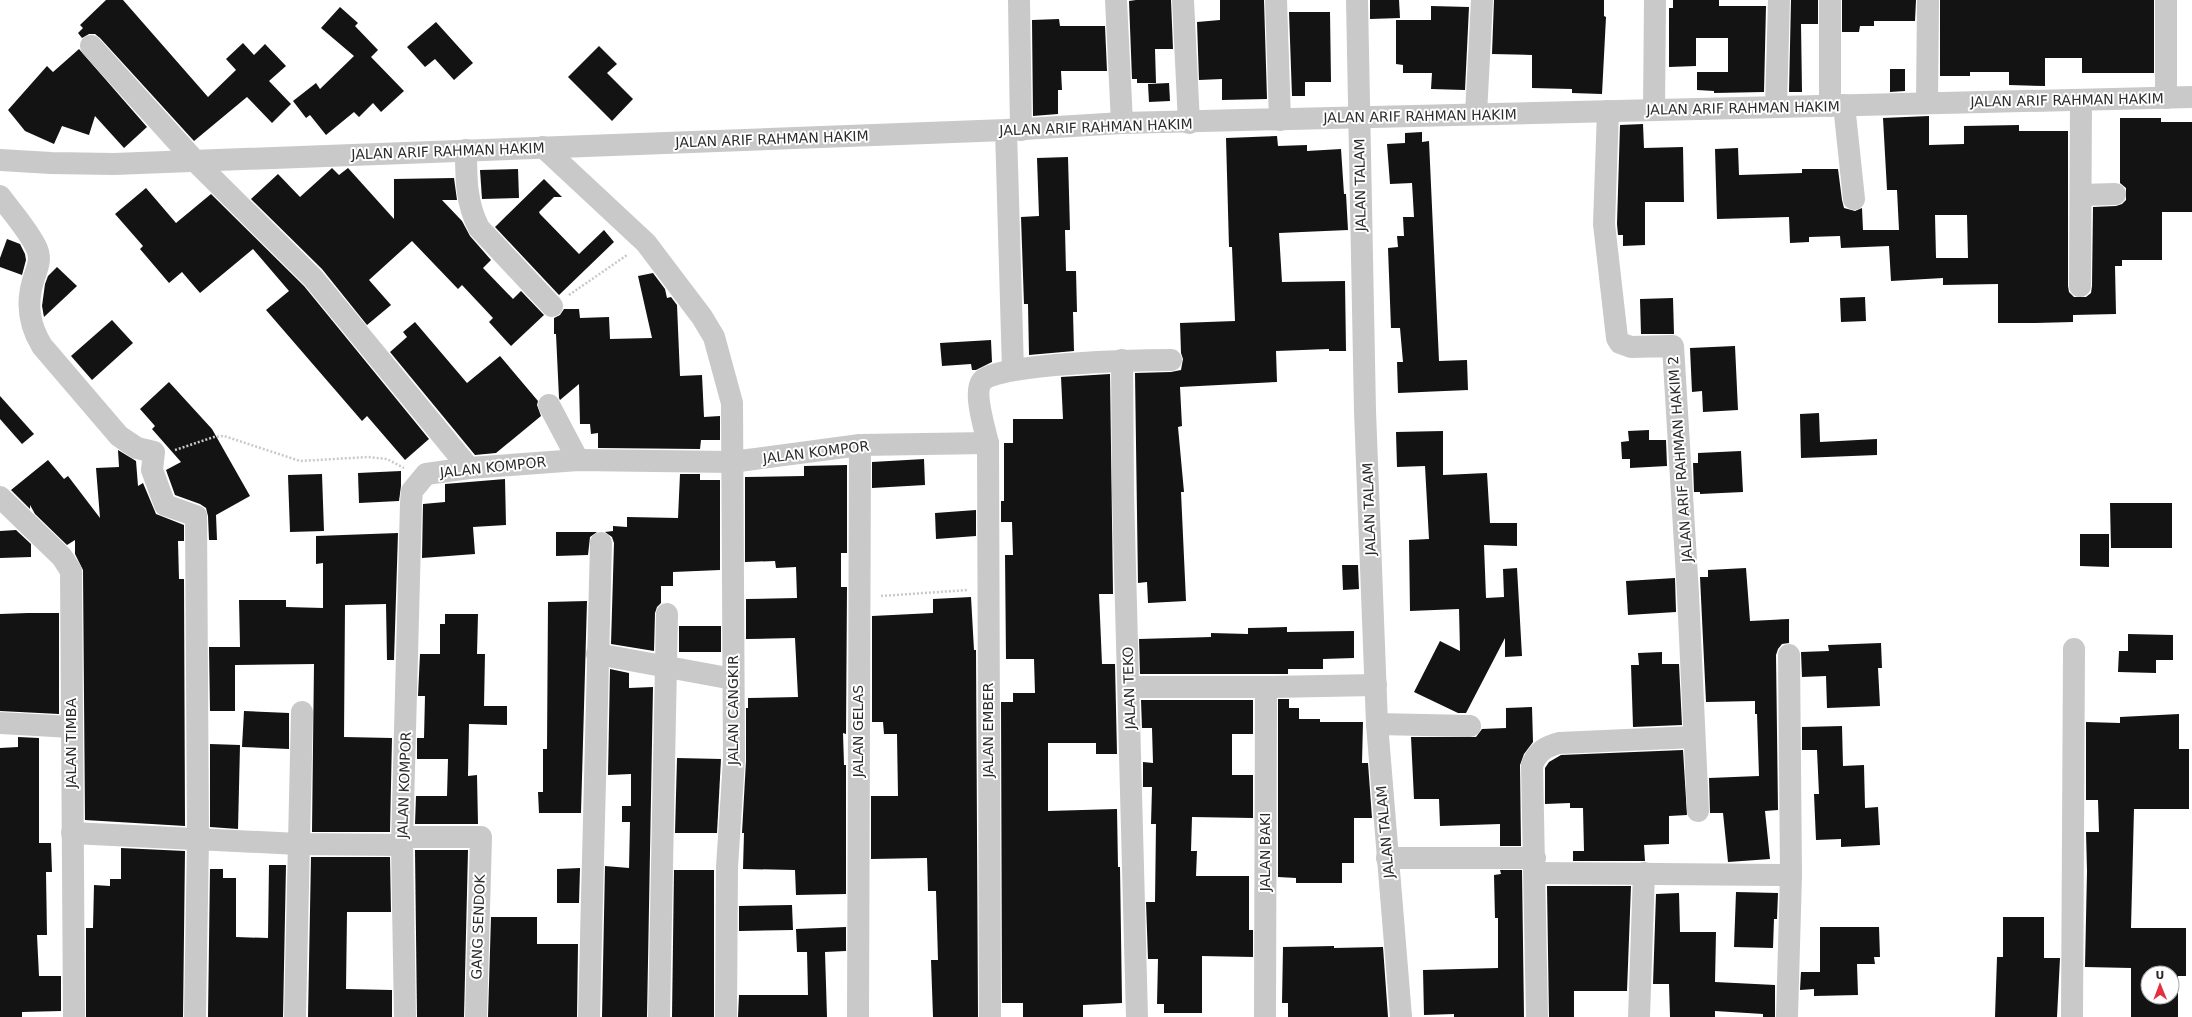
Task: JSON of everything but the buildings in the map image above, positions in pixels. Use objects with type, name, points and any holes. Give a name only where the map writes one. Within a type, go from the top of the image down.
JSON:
[{"type":"street","points":[[1013,370],[1013,130],[1019,0]]},
{"type":"street","points":[[1116,0],[1122,123]]},
{"type":"street","points":[[1182,0],[1189,123]]},
{"type":"street","points":[[1276,0],[1280,120]]},
{"type":"street","name":"JALAN TALAM","points":[[1357,0],[1365,411],[1377,724],[1401,1017]]},
{"type":"street","points":[[1476,114],[1482,0]]},
{"type":"street","points":[[1654,110],[1655,0]]},
{"type":"street","points":[[1776,106],[1779,0]]},
{"type":"street","points":[[1830,0],[1837,105],[1854,199]]},
{"type":"street","points":[[1927,104],[1928,0]]},
{"type":"street","points":[[2166,0],[2166,98]]},
{"type":"street","points":[[91,46],[195,161],[312,278],[469,468]]},
{"type":"street","name":"JALAN ARIF RAHMAN HAKIM","points":[[0,160],[51,163],[114,164],[1013,130],[1122,123],[1189,123],[1776,106],[1927,104],[2192,97]]},
{"type":"street","points":[[2080,286],[2081,100]]},
{"type":"street","name":"JALAN ARIF RAHMAN HAKIM 2","points":[[1608,111],[1604,224],[1617,338],[1620,343],[1631,347],[1673,346],[1688,586],[1698,810]]},
{"type":"street","name":"JALAN CANGKIR","points":[[543,147],[646,243],[702,317],[714,337],[732,403],[734,760],[727,867],[726,1017]]},
{"type":"street","points":[[466,150],[466,184],[473,216],[479,228],[552,306]]},
{"type":"street","points":[[2080,195],[2115,194]]},
{"type":"street","points":[[0,196],[37,248],[39,264],[32,282],[28,311],[33,331],[42,346],[120,436],[137,448],[154,452],[152,470],[165,505],[196,516],[198,839],[195,1017]]},
{"type":"street","name":"JALAN EMBER","points":[[990,1017],[987,589],[988,443],[979,398],[979,386],[986,377],[1013,370],[1122,360],[1171,360]]},
{"type":"street","name":"JALAN TEKO","points":[[1122,360],[1123,493],[1137,1017]]},
{"type":"street","points":[[549,405],[578,460]]},
{"type":"street","name":"JALAN KOMPOR","points":[[405,1017],[402,841],[412,491],[426,474],[469,468],[578,460],[732,462],[860,445],[988,443]]},
{"type":"street","name":"JALAN GELAS","points":[[858,1017],[858,598],[860,445]]},
{"type":"street","name":"JALAN TIMBA","points":[[0,497],[62,557],[71,571],[74,1017]]},
{"type":"street","points":[[589,1017],[601,543]]},
{"type":"street","points":[[659,1017],[667,614]]},
{"type":"street","points":[[2072,1017],[2074,648]]},
{"type":"street","points":[[597,654],[733,679]]},
{"type":"street","points":[[1787,1017],[1791,875],[1789,655]]},
{"type":"street","points":[[1129,687],[1266,688],[1376,685]]},
{"type":"street","name":"JALAN BAKI","points":[[1265,1017],[1266,688]]},
{"type":"street","points":[[295,1017],[302,712]]},
{"type":"street","points":[[0,722],[71,727]]},
{"type":"street","points":[[1377,724],[1470,726]]},
{"type":"street","points":[[1537,1017],[1536,866],[1532,765],[1536,755],[1544,748],[1559,743],[1694,737]]},
{"type":"street","points":[[72,834],[298,844],[402,841]]},
{"type":"street","name":"GANG SENDOK","points":[[402,841],[481,837],[476,1017]]},
{"type":"street","points":[[1388,858],[1644,873],[1791,875]]},
{"type":"street","points":[[1639,1017],[1644,873]]},
{"type":"path","points":[[552,306],[646,243]]},
{"type":"path","points":[[154,452],[187,447],[214,437],[224,436],[300,461],[368,457],[387,459],[400,464],[418,482]]},
{"type":"path","points":[[858,598],[987,589]]}]
